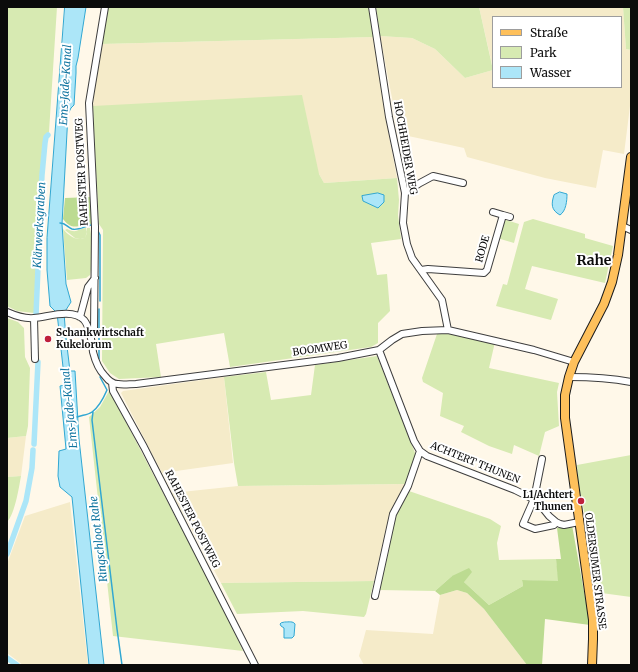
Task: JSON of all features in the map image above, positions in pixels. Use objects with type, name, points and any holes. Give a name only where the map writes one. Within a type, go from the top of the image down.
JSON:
[{"type":"main road","name":"OLDERSUMER STRASSE","points":[[592,665],[593,620],[565,418],[565,395],[574,362],[604,304],[612,282],[618,255],[630,174],[631,156]]},
{"type":"street","name":"RAHESTER POSTWEG","points":[[91,337],[94,332],[95,228],[89,103],[105,7]]},
{"type":"street","name":"HOCHHEIDER WEG","points":[[372,7],[389,117],[405,193],[403,223],[406,244],[412,258],[442,300],[448,330]]},
{"type":"street","points":[[405,193],[433,176],[463,183]]},
{"type":"street","points":[[493,212],[510,217]]},
{"type":"street","name":"RODE","points":[[421,270],[428,269],[484,273],[487,270],[503,216]]},
{"type":"street","points":[[622,226],[631,230]]},
{"type":"street","points":[[80,317],[88,287],[95,278]]},
{"type":"street","points":[[7,312],[24,318],[68,314],[74,314],[80,317],[85,321],[91,337],[95,359],[102,372],[112,383]]},
{"type":"street","points":[[34,318],[35,359]]},
{"type":"street","name":"BOOMWEG","points":[[112,383],[136,384],[338,358],[379,350],[402,334],[422,331],[448,330],[534,350],[574,362]]},
{"type":"street","name":"ACHTERT THUNEN","points":[[379,350],[414,442],[420,451],[434,459],[515,490],[537,501],[556,522]]},
{"type":"street","points":[[569,377],[596,377],[631,382]]},
{"type":"street","name":"RAHESTER POSTWEG","points":[[112,383],[113,391],[144,447],[255,665]]},
{"type":"street","points":[[375,596],[393,514],[408,486],[420,451]]},
{"type":"street","points":[[542,459],[534,500],[523,524],[535,529],[554,525],[556,522],[564,525],[580,522]]},
{"type":"shaded area","points":[[479,7],[623,7],[626,49],[631,50],[631,98],[624,154],[603,150],[596,188],[545,178],[467,157],[464,148],[399,134],[380,36],[412,38],[435,49],[465,78],[492,70],[492,88],[622,88],[622,16],[492,16],[492,65]]},
{"type":"shaded area","points":[[374,37],[397,178],[324,183],[319,174],[93,106],[101,44]]},
{"type":"shaded area","points":[[224,377],[233,463],[162,473],[121,393],[123,391]]},
{"type":"shaded area","points":[[26,436],[21,476],[7,477],[7,438]]},
{"type":"shaded area","points":[[405,484],[388,522],[374,581],[221,583],[172,493],[238,486]]},
{"type":"shaded area","points":[[70,502],[88,665],[23,665],[7,653],[7,564],[25,516]]},
{"type":"shaded area","points":[[457,590],[467,593],[484,609],[527,665],[364,665],[359,656],[366,630],[433,634],[440,595]]},
{"type":"green space","points":[[7,7],[57,7],[49,132],[45,135],[40,172],[34,313],[17,311],[7,306]]},
{"type":"green space","points":[[108,7],[370,7],[374,37],[101,44]]},
{"type":"green space","points":[[376,7],[479,7],[492,70],[465,78],[435,49],[412,38],[380,36]]},
{"type":"green space","points":[[623,7],[631,7],[631,50],[626,49]]},
{"type":"green space","points":[[302,95],[319,174],[324,183],[397,178],[399,200],[398,215],[401,239],[371,243],[377,275],[387,274],[390,311],[378,323],[378,343],[371,347],[230,367],[224,333],[156,344],[161,377],[119,379],[110,373],[102,361],[103,230],[99,224],[93,106]]},
{"type":"green space","points":[[92,197],[93,224],[70,226],[63,219],[65,198]]},
{"type":"green space","points":[[503,219],[519,224],[514,243],[497,238]]},
{"type":"green space","points":[[533,219],[585,234],[585,238],[613,246],[605,283],[532,266],[525,289],[558,299],[551,320],[496,306],[503,284],[507,285],[524,222]]},
{"type":"green space","points":[[86,228],[87,232],[85,238],[80,239],[75,238],[65,230],[75,231]]},
{"type":"green space","points":[[87,228],[90,228],[92,246],[90,275],[86,278],[67,280],[63,229],[73,237],[82,239],[85,238]]},
{"type":"green space","points":[[7,318],[18,322],[24,328],[25,357],[30,368],[28,426],[26,436],[7,438]]},
{"type":"green space","points":[[437,334],[448,334],[495,342],[489,368],[559,383],[557,392],[559,426],[545,432],[539,456],[514,445],[512,454],[489,446],[461,432],[464,426],[440,416],[443,393],[423,382],[422,378]]},
{"type":"green space","points":[[377,356],[417,458],[405,484],[238,486],[224,377],[266,372],[271,400],[311,395],[315,365]]},
{"type":"green space","points":[[109,391],[226,614],[243,651],[113,636],[89,417],[100,407]]},
{"type":"green space","points":[[631,455],[631,597],[594,592],[585,516],[578,483],[577,465]]},
{"type":"green space","points":[[21,476],[14,507],[7,522],[7,477]]},
{"type":"green space","points":[[409,491],[490,519],[501,526],[497,543],[499,560],[556,559],[559,582],[522,580],[523,586],[489,605],[464,582],[452,576],[435,591],[379,590],[389,550],[391,530],[398,508]]},
{"type":"green space","points":[[572,525],[590,625],[545,619],[542,665],[527,665],[484,609],[467,593],[457,590],[440,595],[435,591],[452,576],[469,568],[472,572],[464,582],[489,605],[523,586],[522,580],[558,581],[556,559],[561,559],[557,528]]},
{"type":"green space","points":[[374,581],[364,617],[303,611],[237,614],[221,583]]},
{"type":"water","name":"Ems-Jade-Kanal","points":[[65,7],[86,7],[76,66],[74,105],[68,114],[62,224],[66,284],[71,302],[64,313],[70,371],[75,371],[79,439],[104,665],[89,665],[72,497],[60,487],[58,476],[59,451],[66,449],[60,386],[65,385],[57,313],[50,306],[47,270],[47,238]]},
{"type":"water","points":[[560,192],[567,194],[565,208],[560,215],[553,209],[552,201],[554,195]]},
{"type":"water","points":[[378,193],[384,195],[384,202],[378,208],[363,201],[362,196]]},
{"type":"water","points":[[292,622],[295,624],[294,636],[292,638],[284,638],[284,628],[280,624]]},
{"type":"waterway","name":"Klärwerksgraben","points":[[36,315],[42,175],[45,143],[48,135]]},
{"type":"waterway","points":[[60,223],[74,229],[91,225]]},
{"type":"waterway","points":[[98,231],[100,235],[100,301]]},
{"type":"waterway","points":[[99,309],[99,359]]},
{"type":"waterway","name":"Klärwerksgraben","points":[[34,444],[38,362]]},
{"type":"waterway","name":"Ems-Jade-Kanal","points":[[77,417],[92,412],[103,399],[107,390],[100,377]]},
{"type":"waterway","name":"Ringschloot Rahe","points":[[93,412],[92,420],[122,665]]},
{"type":"waterway","name":"Klärwerksgraben","points":[[7,554],[26,501],[32,468],[33,450]]},
{"type":"waterway","name":"Klärwerksgraben","points":[[7,658],[17,665]]},
{"type":"place","name":"Schankwirtschaft Kukelorum","points":[[48,339]]},
{"type":"place","name":"L1/Achtert Thunen","points":[[581,501]]},
{"type":"district","name":"Rahe","points":[[594,261]]}]
